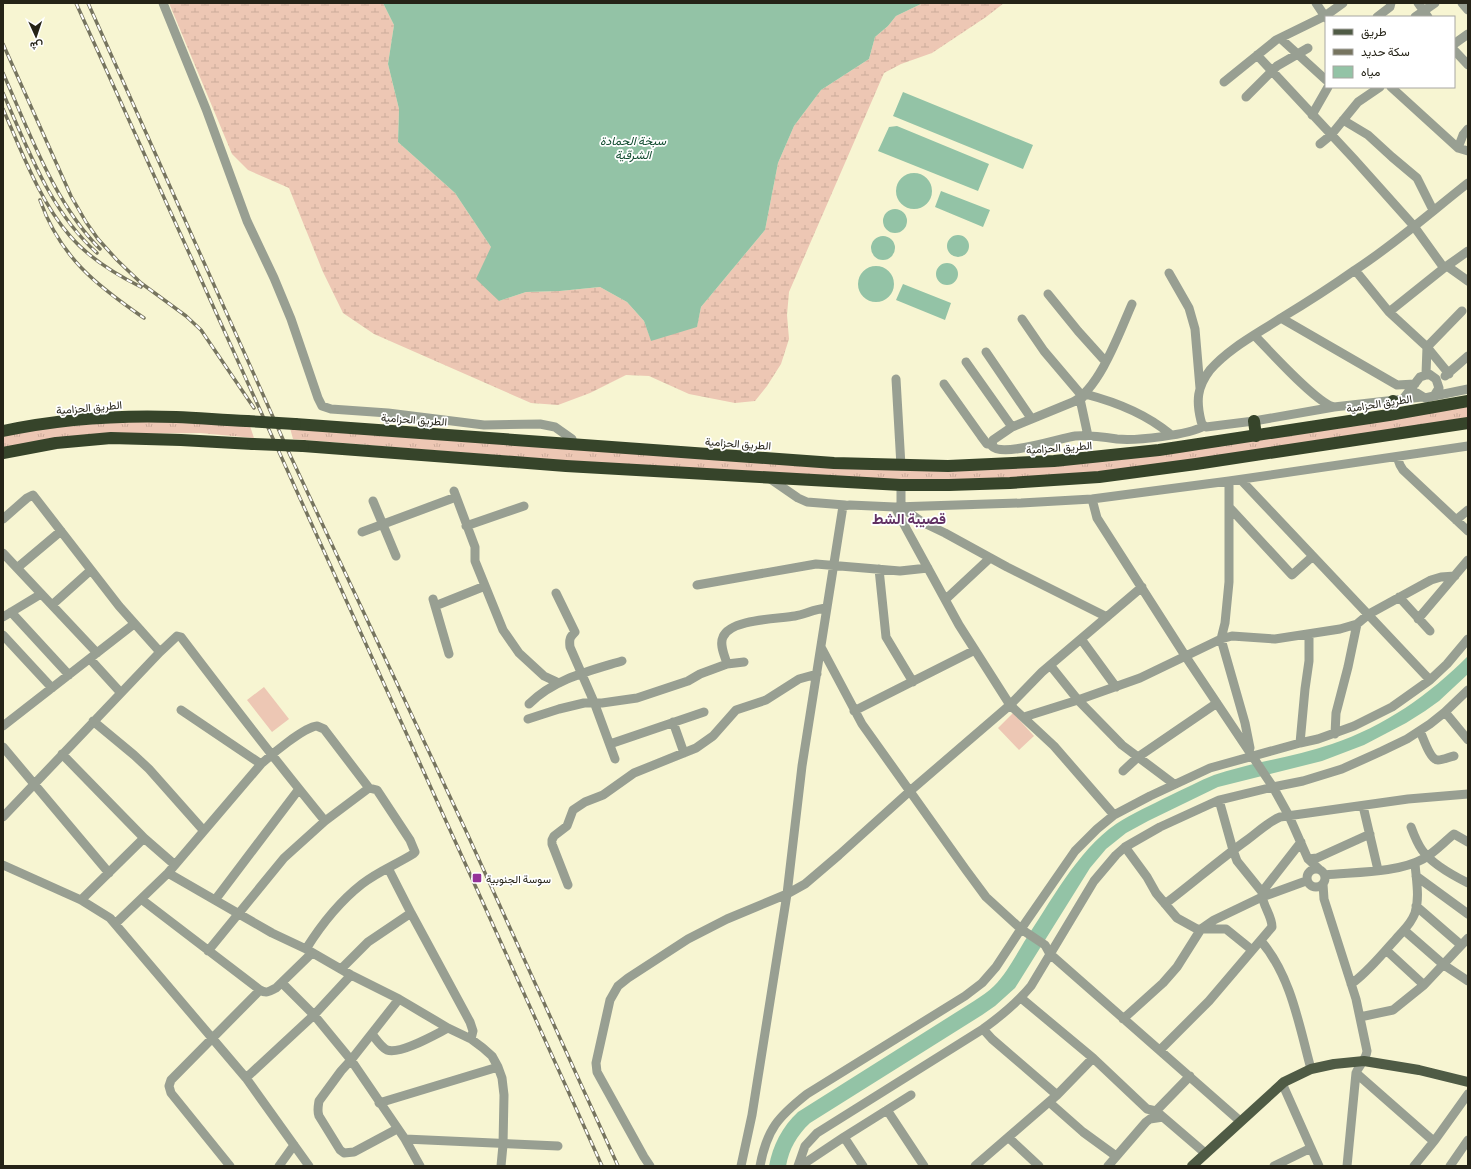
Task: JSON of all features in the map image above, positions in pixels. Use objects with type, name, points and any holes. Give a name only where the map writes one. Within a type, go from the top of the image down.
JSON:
[{"type":"highway","points":[[1389,415],[1398,400]]},
{"type":"highway","name":"الطريق الحزامية","points":[[3,431],[104,417],[176,417],[295,424],[834,463],[901,466],[948,466],[1061,460],[1159,450],[1468,402]]},
{"type":"highway","points":[[1254,421],[1256,436]]},
{"type":"highway","points":[[3,453],[56,443],[111,438],[181,440],[303,446],[566,466],[769,478],[901,485],[949,485],[1010,483],[1098,477],[1196,464],[1468,423]]},
{"type":"main road","points":[[1192,1166],[1282,1083],[1297,1074],[1310,1069],[1334,1064],[1364,1061],[1419,1070],[1468,1082]]},
{"type":"street","points":[[163,3],[206,108],[247,221],[274,278],[291,319],[322,406],[331,409],[388,413],[484,425],[540,424],[555,427],[560,430],[572,439],[573,444]]},
{"type":"street","points":[[1224,82],[1280,38],[1325,17],[1316,3]]},
{"type":"street","points":[[1326,16],[1343,3]]},
{"type":"street","points":[[1378,16],[1390,7],[1391,3]]},
{"type":"street","points":[[1418,3],[1426,14],[1435,3]]},
{"type":"street","points":[[1462,3],[1468,10]]},
{"type":"street","points":[[1455,43],[1468,34]]},
{"type":"street","points":[[1280,38],[1325,79]]},
{"type":"street","points":[[1246,97],[1271,70],[1308,48]]},
{"type":"street","points":[[1455,51],[1468,65]]},
{"type":"street","points":[[1257,56],[1354,159],[1413,225],[1446,267],[1468,281]]},
{"type":"street","points":[[1312,115],[1327,88]]},
{"type":"street","points":[[1320,144],[1330,135],[1358,102],[1379,88]]},
{"type":"street","points":[[1397,89],[1458,148],[1468,151]]},
{"type":"street","points":[[1343,120],[1368,135],[1417,178],[1433,210]]},
{"type":"street","points":[[1458,148],[1463,135],[1468,129]]},
{"type":"street","points":[[1204,426],[1200,418],[1198,398],[1204,379],[1215,365],[1227,354],[1254,335],[1385,249],[1413,225],[1468,183]]},
{"type":"street","points":[[1389,312],[1468,251]]},
{"type":"street","points":[[1355,270],[1389,312],[1427,347],[1449,374]]},
{"type":"street","points":[[1169,273],[1189,308],[1195,329],[1200,388]]},
{"type":"street","points":[[1048,294],[1105,361]]},
{"type":"street","points":[[992,444],[996,437],[1012,427],[1082,396],[1098,376],[1132,304]]},
{"type":"street","points":[[1426,374],[1427,347],[1462,311]]},
{"type":"street","points":[[1281,318],[1398,385],[1415,384]]},
{"type":"street","points":[[1022,319],[1044,351],[1082,396],[1088,436]]},
{"type":"street","points":[[1254,335],[1320,400],[1334,407]]},
{"type":"street","points":[[986,352],[1031,418]]},
{"type":"street","points":[[1438,383],[1468,356]]},
{"type":"street","points":[[966,362],[1012,427]]},
{"type":"street","points":[[1398,400],[1415,384],[1420,377],[1426,374],[1432,375],[1438,383],[1458,391]]},
{"type":"street","points":[[896,380],[901,466]]},
{"type":"street","points":[[1434,396],[1438,391],[1438,383]]},
{"type":"street","points":[[944,384],[981,436],[988,444],[992,444],[996,449],[1030,447],[1067,437],[1088,436],[1126,439],[1170,434],[1191,431],[1204,426],[1254,421],[1334,407],[1422,397],[1428,398],[1468,390]]},
{"type":"street","points":[[1415,384],[1417,393],[1422,397]]},
{"type":"street","points":[[1082,396],[1115,402],[1134,410],[1170,434]]},
{"type":"street","points":[[769,478],[798,498],[807,502],[898,507],[1021,503],[1092,499],[1241,480],[1468,446]]},
{"type":"street","points":[[1397,456],[1403,470],[1468,531]]},
{"type":"street","points":[[1241,480],[1430,680]]},
{"type":"street","points":[[1229,481],[1229,582],[1225,623],[1221,639],[1254,757]]},
{"type":"street","points":[[901,485],[898,507],[928,568],[975,650],[1010,705],[1054,746],[1114,816]]},
{"type":"street","points":[[362,532],[455,494],[475,547],[475,561],[503,630],[519,653],[544,676],[559,682]]},
{"type":"street","points":[[3,519],[27,498],[33,495],[134,624],[160,652]]},
{"type":"street","points":[[1092,499],[1098,518],[1186,657],[1268,778],[1289,816],[1308,859],[1320,879],[1324,899],[1360,1017],[1366,1051],[1364,1061],[1358,1067],[1356,1073],[1347,1166]]},
{"type":"street","points":[[373,501],[384,524],[396,556]]},
{"type":"street","points":[[741,1166],[752,1114],[787,894],[802,766],[822,647],[842,508],[845,505]]},
{"type":"street","points":[[466,526],[524,506]]},
{"type":"street","points":[[898,507],[922,522],[990,558],[1107,617]]},
{"type":"street","points":[[1230,508],[1292,575],[1313,556]]},
{"type":"street","points":[[1456,520],[1468,510]]},
{"type":"street","points":[[17,568],[61,531]]},
{"type":"street","points":[[3,553],[52,605],[121,693]]},
{"type":"street","points":[[946,599],[990,558]]},
{"type":"street","points":[[1418,619],[1468,560]]},
{"type":"street","points":[[698,585],[816,564],[900,571],[928,568]]},
{"type":"street","points":[[879,569],[886,637],[913,682]]},
{"type":"street","points":[[52,605],[91,570]]},
{"type":"street","points":[[1024,717],[1140,678],[1221,639],[1232,636],[1275,640],[1340,629],[1357,624],[1369,614],[1431,580],[1441,577],[1454,576]]},
{"type":"street","points":[[449,654],[434,603],[485,586]]},
{"type":"street","points":[[650,1166],[597,1072],[596,1063],[610,1000],[618,986],[674,947],[727,919],[787,894],[805,884],[1010,705],[1050,665],[1142,587]]},
{"type":"street","points":[[556,593],[575,632],[570,637],[570,647],[594,702],[615,759]]},
{"type":"street","points":[[41,594],[7,615],[68,675]]},
{"type":"street","points":[[1399,597],[1430,631]]},
{"type":"street","points":[[727,664],[722,648],[722,637],[727,631],[746,622],[796,616],[817,608],[827,608]]},
{"type":"street","points":[[3,726],[134,624]]},
{"type":"street","points":[[1335,734],[1336,713],[1357,624]]},
{"type":"street","points":[[1300,743],[1309,661],[1309,634]]},
{"type":"street","points":[[3,635],[52,688]]},
{"type":"street","points":[[3,817],[175,636],[181,637],[271,754],[325,821]]},
{"type":"street","points":[[1081,639],[1116,687]]},
{"type":"street","points":[[760,1166],[765,1142],[771,1130],[780,1117],[792,1106],[807,1094],[965,996],[982,983],[1025,931],[1075,851],[1097,829],[1114,816],[1174,784],[1210,768],[1300,743],[1318,740],[1354,726],[1392,707],[1430,680],[1447,664],[1468,640]]},
{"type":"street","points":[[822,647],[854,711],[890,764],[986,897],[1025,931],[1045,945],[1050,954],[1240,1121]]},
{"type":"street","points":[[854,711],[975,650]]},
{"type":"street","points":[[529,704],[539,694],[559,682],[622,661]]},
{"type":"street","points":[[528,719],[584,703],[602,703],[637,698],[688,681],[700,674],[727,664],[744,662]]},
{"type":"street","points":[[1050,665],[1078,700],[1122,745],[1174,784]]},
{"type":"street","points":[[568,885],[552,844],[552,840],[554,836],[568,826],[573,810],[586,802],[603,795],[634,773],[696,748],[713,736],[736,710],[766,700],[799,679],[817,674]]},
{"type":"street","points":[[798,1166],[805,1146],[817,1133],[983,1029],[1000,1017],[1021,998],[1031,986],[1094,881],[1112,859],[1125,848],[1160,827],[1219,800],[1303,781],[1342,769],[1388,748],[1420,730],[1445,712],[1468,690]]},
{"type":"street","points":[[1123,771],[1138,757],[1217,703]]},
{"type":"street","points":[[181,710],[261,764]]},
{"type":"street","points":[[610,744],[704,712]]},
{"type":"street","points":[[1445,712],[1468,740]]},
{"type":"street","points":[[93,721],[149,769],[204,831]]},
{"type":"street","points":[[673,722],[684,753]]},
{"type":"street","points":[[115,924],[168,873],[271,754],[314,726],[320,726],[324,729],[369,788],[377,790],[415,850],[413,854],[363,882],[350,894],[323,923],[309,951],[282,983],[270,992],[264,993],[141,899]]},
{"type":"street","points":[[1420,730],[1430,754],[1434,758],[1437,760],[1454,756]]},
{"type":"street","points":[[3,747],[109,873]]},
{"type":"street","points":[[62,754],[144,838],[174,866]]},
{"type":"street","points":[[208,951],[284,858],[325,821],[369,788]]},
{"type":"street","points":[[215,900],[299,789]]},
{"type":"street","points":[[1165,904],[1233,850],[1280,817],[1408,799],[1468,794]]},
{"type":"street","points":[[1160,1050],[1209,1001],[1272,927],[1272,922],[1262,895],[1237,861],[1219,800]]},
{"type":"street","points":[[1364,806],[1378,870]]},
{"type":"street","points":[[1411,827],[1422,850],[1428,856],[1444,869],[1468,883]]},
{"type":"street","points":[[1308,859],[1317,858],[1370,834]]},
{"type":"street","points":[[1308,859],[1307,877],[1310,885],[1320,879],[1415,863],[1428,856],[1454,834],[1468,842]]},
{"type":"street","points":[[81,900],[144,838]]},
{"type":"street","points":[[1262,895],[1301,842]]},
{"type":"street","points":[[1125,848],[1147,877],[1156,894],[1179,920],[1201,930],[1226,929],[1252,950]]},
{"type":"street","points":[[1351,984],[1362,976],[1396,938],[1405,931],[1412,920],[1417,895],[1415,863]]},
{"type":"street","points":[[3,865],[81,900],[106,914],[246,1078],[309,1166]]},
{"type":"street","points":[[388,868],[470,1022],[472,1028],[471,1039]]},
{"type":"street","points":[[1123,1019],[1171,975],[1201,930],[1214,920],[1262,895],[1307,877],[1311,870],[1320,879]]},
{"type":"street","points":[[168,873],[272,933],[309,951],[350,975],[399,999],[448,1028],[471,1039],[492,1056],[498,1066],[502,1078],[504,1095],[501,1166]]},
{"type":"street","points":[[1416,876],[1468,914]]},
{"type":"street","points":[[1416,906],[1461,946]]},
{"type":"street","points":[[341,969],[368,942],[411,913]]},
{"type":"street","points":[[1405,931],[1444,965],[1468,981]]},
{"type":"street","points":[[1360,1017],[1393,1010],[1424,985],[1468,938]]},
{"type":"street","points":[[1261,941],[1276,962],[1288,990],[1310,1069]]},
{"type":"street","points":[[1386,950],[1424,985]]},
{"type":"street","points":[[246,1078],[314,1015],[350,975]]},
{"type":"street","points":[[282,983],[314,1015],[351,1060],[405,1139],[420,1166]]},
{"type":"street","points":[[230,1166],[169,1090],[171,1080],[260,990]]},
{"type":"street","points":[[1021,998],[1093,1058],[1147,1109],[1160,1114],[1205,1154]]},
{"type":"street","points":[[398,1129],[354,1152],[344,1153],[340,1150],[319,1116],[318,1106],[319,1101],[337,1076],[399,999]]},
{"type":"street","points":[[372,1034],[383,1047],[393,1051],[423,1040],[448,1028]]},
{"type":"street","points":[[983,1029],[992,1039],[1057,1095]]},
{"type":"street","points":[[975,1166],[1057,1095],[1093,1058]]},
{"type":"street","points":[[380,1103],[498,1066]]},
{"type":"street","points":[[1356,1073],[1430,1138],[1435,1140]]},
{"type":"street","points":[[1108,1166],[1146,1122],[1160,1114],[1190,1076]]},
{"type":"street","points":[[1282,1083],[1319,1166]]},
{"type":"street","points":[[1414,1166],[1435,1140],[1468,1094]]},
{"type":"street","points":[[804,1166],[805,1163],[844,1137],[911,1095]]},
{"type":"street","points":[[1049,1102],[1083,1132],[1116,1156]]},
{"type":"street","points":[[887,1110],[924,1166]]},
{"type":"street","points":[[844,1137],[863,1166]]},
{"type":"street","points":[[1009,1138],[1039,1166]]},
{"type":"street","points":[[405,1139],[558,1146]]},
{"type":"street","points":[[1450,1166],[1468,1140]]},
{"type":"street","points":[[279,1166],[294,1145]]},
{"type":"street","points":[[1274,1166],[1311,1148]]},
{"type":"green space","points":[[169,3],[383,3],[394,25],[388,64],[399,109],[398,142],[455,193],[491,247],[499,301],[526,292],[560,291],[600,287],[627,302],[644,321],[651,340],[697,326],[701,307],[765,230],[778,163],[794,126],[821,90],[869,59],[875,37],[888,26],[896,16],[923,3],[1004,3],[986,17],[932,53],[901,64],[884,73],[789,292],[787,315],[789,339],[781,364],[755,401],[735,403],[689,394],[649,376],[626,375],[590,393],[558,405],[531,403],[374,334],[343,313],[323,272],[289,188],[248,170],[232,154]]},
{"type":"green space","points":[[1468,407],[1468,420],[1092,474],[1003,480],[883,481],[559,460],[293,439],[290,428],[1002,468]]},
{"type":"green space","points":[[147,420],[250,426],[254,438],[200,433],[102,434],[3,448],[3,436],[42,428]]},
{"type":"green space","points":[[264,687],[289,719],[272,732],[247,700]]},
{"type":"green space","points":[[1013,713],[1034,736],[1019,750],[998,728]]},
{"type":"water","name":"سبخة الحمادة الشرقية","points":[[383,3],[923,3],[896,16],[888,26],[875,37],[869,59],[821,90],[794,126],[778,163],[765,230],[701,307],[697,327],[651,341],[644,321],[627,302],[600,287],[560,291],[526,292],[499,301],[476,279],[491,247],[455,193],[398,142],[399,109],[388,64],[394,25]]},
{"type":"water","points":[[903,92],[1033,145],[1023,169],[893,116]]},
{"type":"water","points":[[897,126],[989,164],[978,191],[878,151],[889,127]]},
{"type":"water","points":[[918,173],[927,178],[931,184],[931,198],[927,204],[918,209],[910,209],[901,204],[897,198],[896,187],[901,178],[907,174]]},
{"type":"water","points":[[941,191],[990,210],[983,227],[935,207]]},
{"type":"water","points":[[895,209],[900,210],[906,216],[906,226],[900,232],[895,233],[890,232],[884,226],[883,221],[884,216],[890,210]]},
{"type":"water","points":[[958,235],[966,238],[969,246],[966,254],[958,257],[950,254],[947,246],[950,238]]},
{"type":"water","points":[[883,236],[888,237],[894,243],[894,253],[888,259],[883,260],[878,259],[872,253],[871,248],[872,243],[878,237]]},
{"type":"water","points":[[947,263],[955,266],[958,274],[955,282],[947,285],[939,282],[936,274],[939,266]]},
{"type":"water","points":[[880,266],[889,271],[893,277],[893,291],[889,297],[880,302],[872,302],[863,297],[859,291],[858,280],[863,271],[869,267]]},
{"type":"water","points":[[903,284],[951,303],[945,320],[896,300]]},
{"type":"water","points":[[1468,656],[1468,674],[1439,701],[1406,723],[1364,745],[1322,761],[1218,787],[1126,833],[1106,849],[1090,868],[1015,988],[995,1006],[982,1015],[810,1123],[801,1132],[794,1143],[786,1166],[769,1166],[779,1137],[787,1124],[798,1112],[974,1001],[994,986],[1006,971],[1065,878],[1089,848],[1116,824],[1142,809],[1214,775],[1244,766],[1318,749],[1351,737],[1370,728],[1388,719],[1422,696],[1438,684]]},
{"type":"railway","points":[[76,3],[602,1166]]},
{"type":"railway","points":[[88,3],[290,455],[466,831],[618,1166]]},
{"type":"railway","points":[[3,44],[71,196],[86,222],[98,239],[141,283],[186,316],[201,330],[254,408]]},
{"type":"railway","points":[[3,73],[44,166],[56,188],[84,231],[100,249]]},
{"type":"railway","points":[[3,93],[31,157],[53,199],[80,236],[97,253]]},
{"type":"railway","points":[[3,109],[24,159],[40,191],[59,222],[77,244],[85,251],[112,271],[141,287]]},
{"type":"railway","points":[[40,200],[48,220],[69,254],[110,294],[144,318]]},
{"type":"place","name":"سوسة الجنوبية","points":[[477,878]]},
{"type":"district","name":"قصيبة الشط","points":[[909,518]]}]
